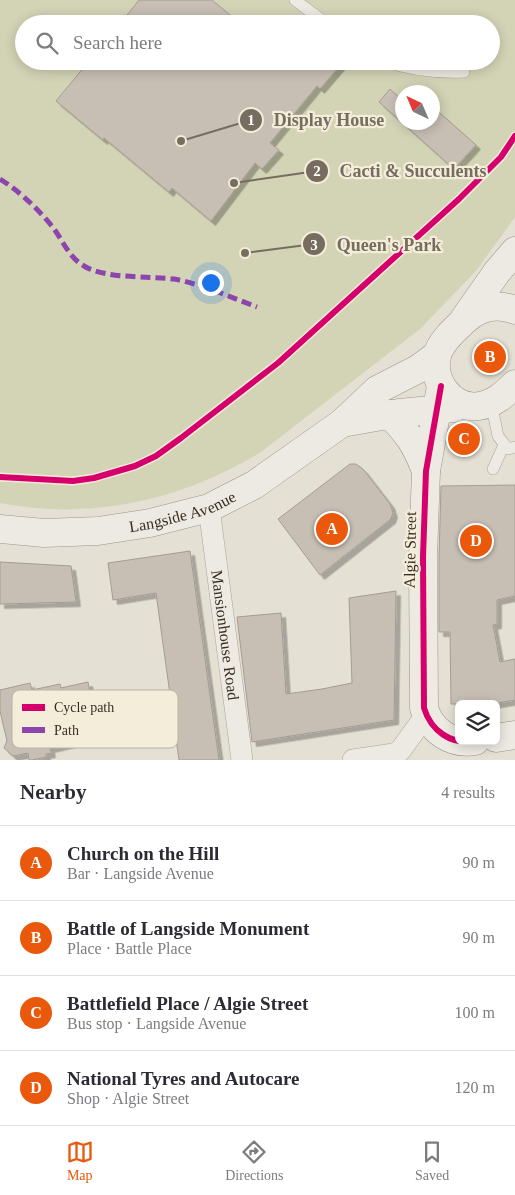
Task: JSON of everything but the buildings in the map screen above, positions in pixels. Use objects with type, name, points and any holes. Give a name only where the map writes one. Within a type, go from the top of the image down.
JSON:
[{"type":"main road","points":[[460,325],[497,272],[515,250]]},
{"type":"main road","points":[[460,325],[480,310],[501,306],[515,310]]},
{"type":"main road","name":"Langside Avenue","points":[[0,529],[44,533],[98,531],[150,523],[209,508],[254,485],[342,422],[377,390],[418,369],[437,355],[443,344],[460,325]]},
{"type":"main road","points":[[437,355],[439,399]]},
{"type":"main road","points":[[481,404],[500,397],[515,384]]},
{"type":"main road","name":"Langside Avenue","points":[[342,422],[389,414],[439,399],[481,404]]},
{"type":"main road","name":"Algie Street","points":[[426,715],[424,708],[423,567],[426,471],[439,399]]},
{"type":"main road","name":"Algie Street","points":[[389,414],[408,434],[417,448],[426,471]]},
{"type":"main road","points":[[426,715],[440,732],[455,741]]},
{"type":"main road","points":[[500,737],[515,735]]},
{"type":"street","name":"Mansionhouse Road","points":[[209,508],[242,760]]},
{"type":"street","points":[[354,760],[394,754],[400,750],[426,715]]},
{"type":"lane","points":[[295,0],[315,15]]},
{"type":"lane","points":[[424,70],[446,73],[464,72]]},
{"type":"lane","points":[[481,404],[495,426],[498,436],[510,446],[493,469]]},
{"type":"green space","points":[[0,0],[515,0],[515,217],[476,271],[420,329],[261,452],[231,469],[200,483],[168,494],[102,507],[34,508],[0,503]]},
{"type":"marked path","points":[[0,179],[21,194],[39,212],[55,230],[74,258],[84,266],[115,275],[183,281],[216,291],[257,307]]},
{"type":"cycle path","points":[[0,477],[73,481],[94,478],[135,466],[156,456],[278,363],[459,199],[501,157],[515,136]]},
{"type":"cycle path","points":[[441,386],[426,471],[423,557],[424,708],[437,730],[455,740]]},
{"type":"place","name":"Display House","points":[[181,141]]},
{"type":"place","name":"Cacti & Succulents","points":[[234,183]]},
{"type":"place","name":"Queen's Park","points":[[245,253]]},
{"type":"place","name":"Battle of Langside Monument","points":[[490,357]]},
{"type":"place","name":"Battlefield Place / Algie Street","points":[[464,439]]},
{"type":"place","name":"Church on the Hill","points":[[332,529]]},
{"type":"place","name":"National Tyres and Autocare","points":[[476,541]]}]
